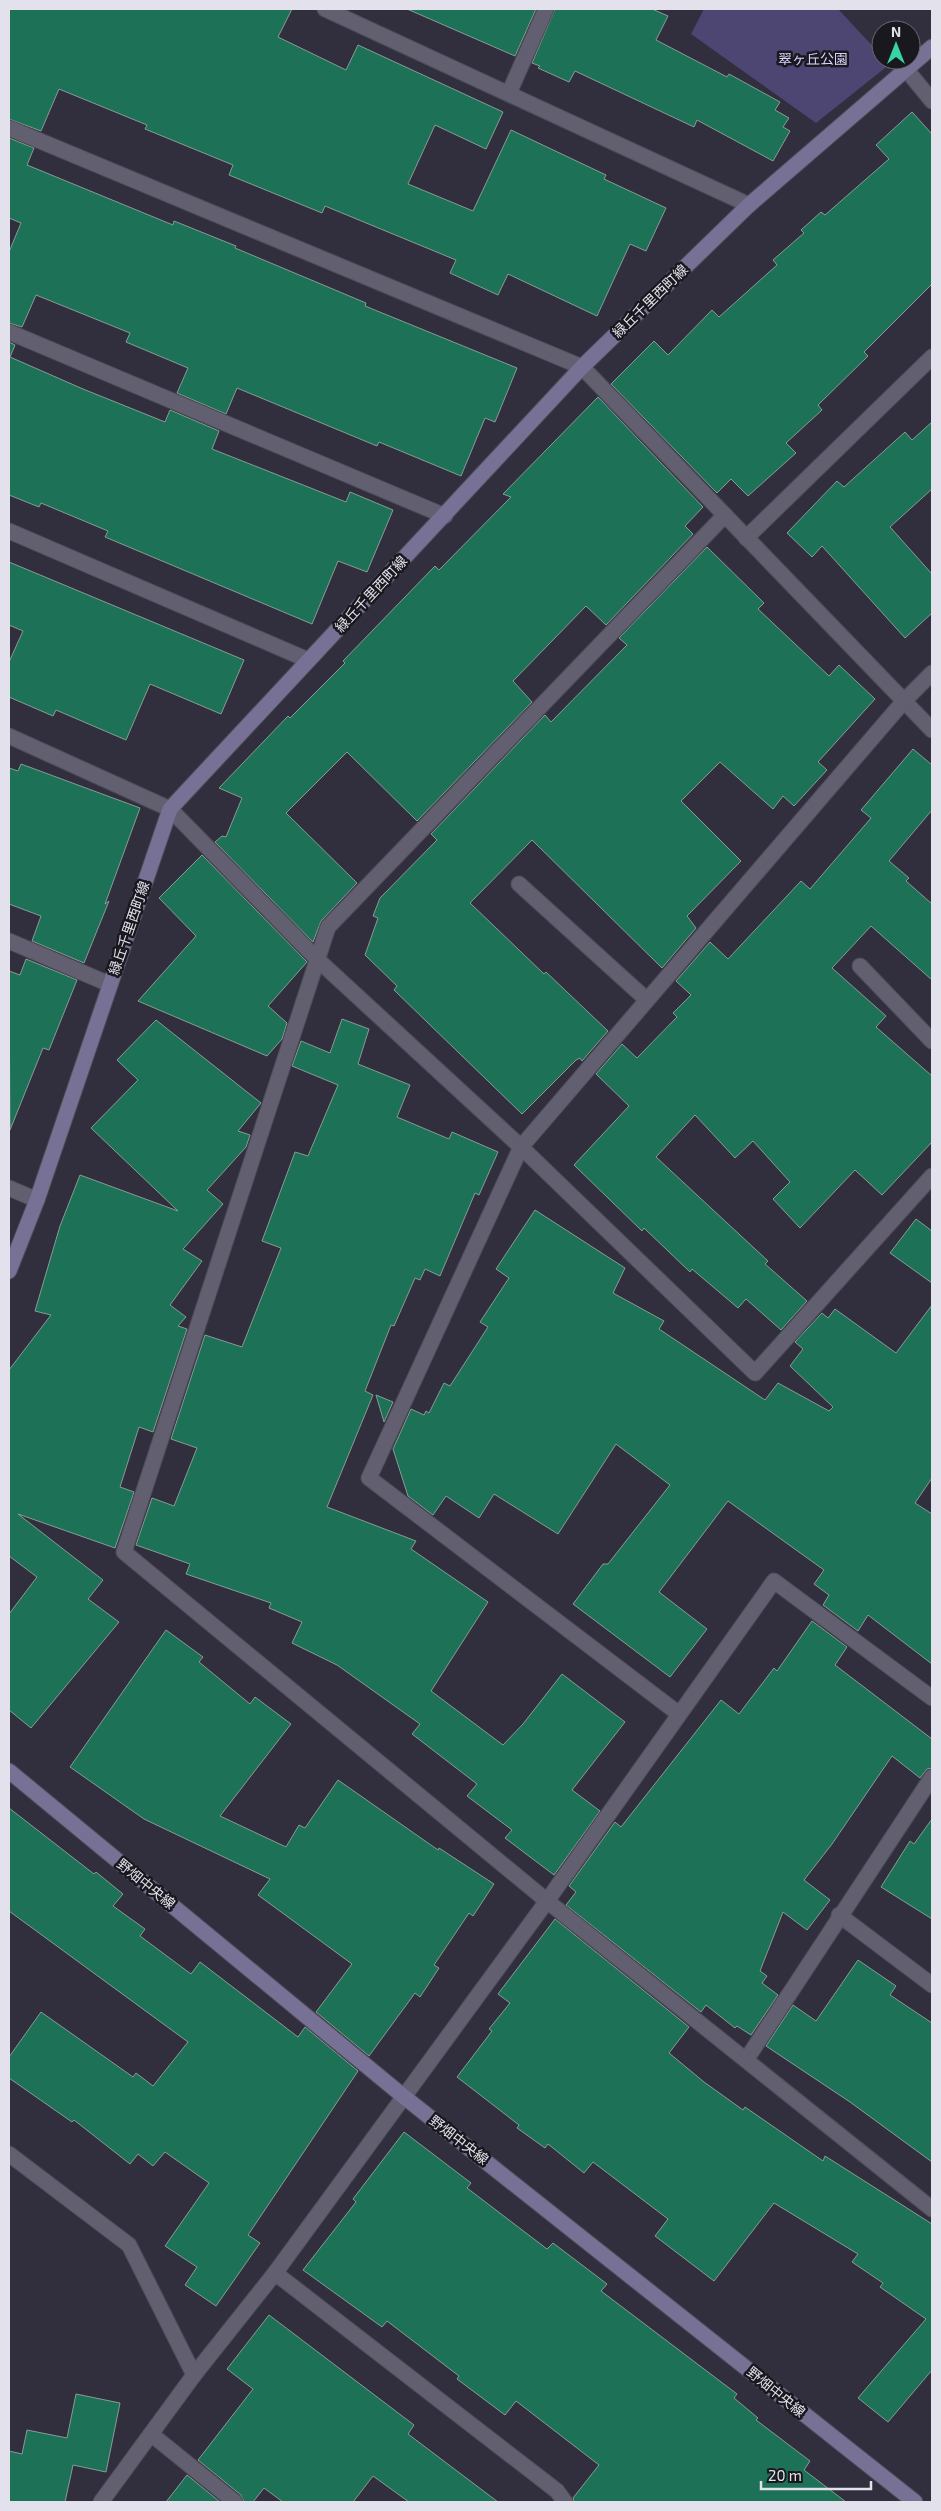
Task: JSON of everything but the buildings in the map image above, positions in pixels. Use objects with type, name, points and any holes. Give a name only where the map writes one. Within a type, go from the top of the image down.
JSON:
[{"type":"street","points":[[325,9],[749,205]]},
{"type":"street","points":[[510,93],[546,9]]},
{"type":"street","name":"緑丘千里西町線","points":[[921,56],[932,47]]},
{"type":"street","name":"緑丘千里西町線","points":[[9,1271],[37,1200],[170,808],[445,516],[582,367],[749,205],[903,70]]},
{"type":"street","points":[[907,70],[932,101]]},
{"type":"street","points":[[9,128],[582,367],[932,730]]},
{"type":"street","points":[[9,332],[445,516]]},
{"type":"street","points":[[746,538],[932,356]]},
{"type":"street","points":[[725,515],[328,927],[124,1552],[547,1901],[932,2209]]},
{"type":"street","points":[[9,530],[308,660]]},
{"type":"street","points":[[679,1714],[369,1478],[521,1147],[904,701],[932,673]]},
{"type":"street","points":[[9,736],[170,808],[318,960],[521,1147],[755,1373],[932,1176]]},
{"type":"street","points":[[520,884],[647,1000]]},
{"type":"street","points":[[9,941],[109,984]]},
{"type":"street","points":[[860,966],[932,1041]]},
{"type":"street","points":[[9,1188],[37,1200]]},
{"type":"street","points":[[101,2502],[194,2375],[275,2273],[547,1901],[774,1581],[932,1698]]},
{"type":"street","name":"野畑中央線","points":[[9,1771],[403,2096],[915,2502]]},
{"type":"street","points":[[746,2060],[839,1915],[932,1777]]},
{"type":"street","points":[[839,1915],[932,1984]]},
{"type":"street","points":[[9,2154],[129,2245],[194,2375]]},
{"type":"street","points":[[275,2273],[557,2491],[565,2502]]},
{"type":"street","points":[[151,2434],[235,2502]]},
{"type":"green space","name":"翠ヶ丘公園","points":[[704,9],[838,9],[871,44],[871,70],[882,70],[816,123],[691,34]]}]
